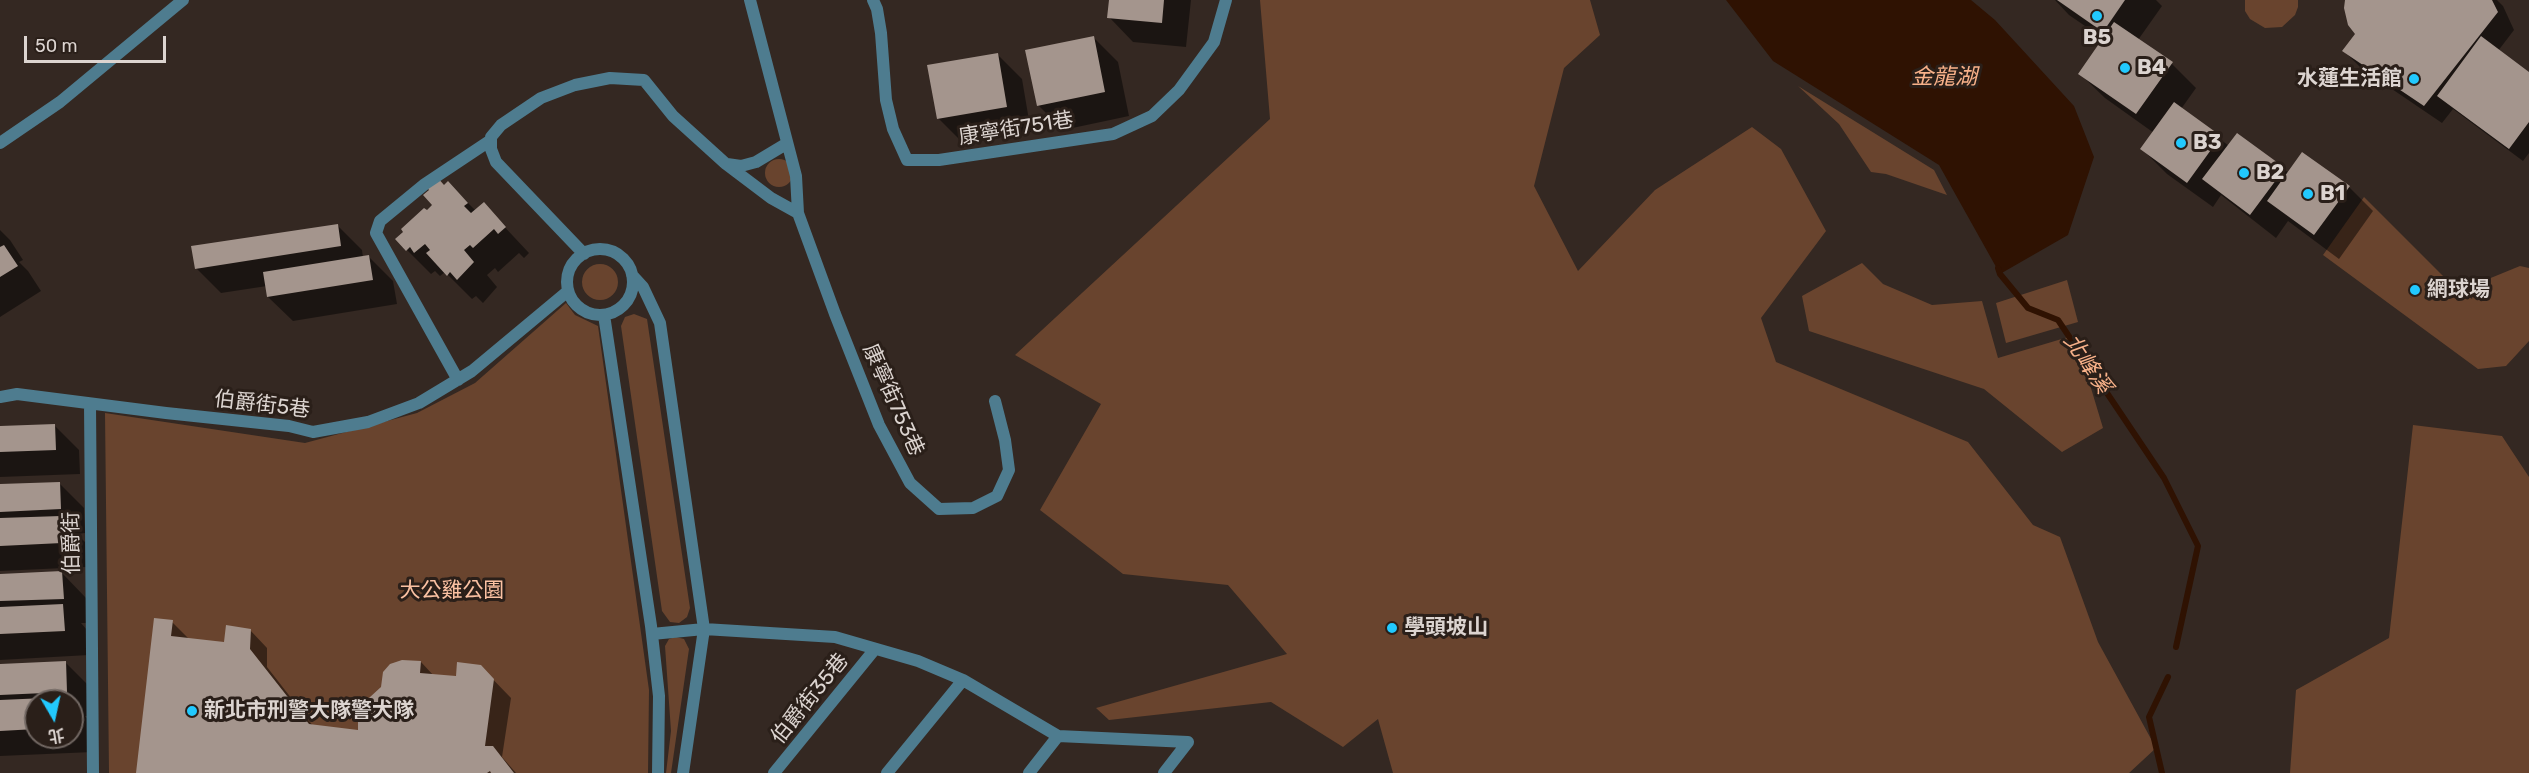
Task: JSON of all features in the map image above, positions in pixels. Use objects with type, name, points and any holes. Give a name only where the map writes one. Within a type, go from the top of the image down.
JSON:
[{"type":"street","points":[[0,143],[60,102],[183,0]]},
{"type":"street","points":[[726,164],[741,166],[756,162],[786,144],[750,0]]},
{"type":"street","name":"康寧街751巷","points":[[873,0],[878,9],[886,100],[894,129],[907,160],[939,160],[1113,134],[1152,116],[1179,90],[1214,42],[1226,0]]},
{"type":"street","points":[[458,380],[376,233],[380,221],[416,192],[491,140],[501,124],[541,98],[575,85],[610,78],[644,80],[673,116],[726,164],[771,198],[798,213]]},
{"type":"street","points":[[491,140],[490,149],[496,162],[584,254]]},
{"type":"street","name":"康寧街753巷","points":[[786,144],[798,185],[798,213],[879,424],[910,483],[939,509],[973,508],[997,496],[1009,470],[1005,440],[995,401]]},
{"type":"street","points":[[600,249],[621,256],[628,264],[632,274],[633,286],[624,305],[604,315],[584,311],[576,304],[568,291],[568,274],[572,264],[584,254],[600,249]]},
{"type":"street","points":[[632,274],[643,287],[660,323],[705,629],[683,773]]},
{"type":"street","name":"伯爵街5巷","points":[[90,404],[289,426],[313,432],[368,422],[419,403],[472,371],[568,291]]},
{"type":"street","points":[[604,315],[652,634],[659,696],[658,773]]},
{"type":"street","points":[[0,397],[17,394],[90,404]]},
{"type":"street","name":"伯爵街","points":[[90,404],[93,773]]},
{"type":"street","points":[[652,634],[705,629],[835,637],[918,661],[963,680],[1058,736],[1188,742],[1164,773]]},
{"type":"street","name":"伯爵街35巷","points":[[774,773],[876,650]]},
{"type":"street","points":[[887,773],[963,680]]},
{"type":"street","points":[[1029,773],[1058,736]]},
{"type":"green space","points":[[1260,0],[1590,0],[1600,35],[1564,68],[1534,186],[1578,271],[1655,190],[1752,127],[1781,149],[1826,231],[1761,318],[1776,362],[1968,442],[2033,525],[2060,537],[2098,642],[2156,748],[2129,773],[1393,773],[1378,719],[1343,747],[1271,702],[1109,720],[1096,708],[1287,654],[1228,585],[1123,574],[1040,510],[1101,404],[1015,355],[1270,119]]},
{"type":"green space","points":[[2245,0],[2298,0],[2298,7],[2295,15],[2282,27],[2265,28],[2250,19],[2245,11]]},
{"type":"green space","points":[[1798,86],[1934,170],[1947,195],[1886,174],[1871,172],[1839,124]]},
{"type":"green space","points":[[779,159],[789,163],[793,173],[789,183],[779,187],[769,183],[765,173],[769,163]]},
{"type":"green space","name":"網球場","points":[[2364,197],[2447,280],[2472,299],[2476,284],[2520,266],[2529,268],[2529,341],[2506,366],[2478,369],[2323,255]]},
{"type":"green space","points":[[1862,263],[1883,284],[1932,305],[1982,301],[1998,358],[2075,335],[2103,428],[2062,452],[1984,389],[1809,331],[1802,296]]},
{"type":"green space","points":[[600,264],[613,269],[618,282],[613,295],[600,300],[587,295],[582,282],[587,269]]},
{"type":"green space","points":[[2067,280],[2078,322],[2006,343],[1996,303]]},
{"type":"green space","name":"大公雞公園","points":[[566,303],[575,315],[598,326],[649,690],[648,773],[109,773],[105,413],[305,443],[417,413],[475,383]]},
{"type":"green space","points":[[634,314],[647,319],[690,608],[687,617],[679,623],[670,622],[662,611],[621,326],[625,317]]},
{"type":"green space","points":[[2413,425],[2502,436],[2529,477],[2529,773],[2290,773],[2296,690],[2389,638]]},
{"type":"green space","points":[[676,637],[684,639],[689,649],[671,773],[666,773],[671,731],[665,646],[669,639]]},
{"type":"water","name":"金龍湖","points":[[1726,0],[1971,0],[1995,20],[2074,106],[2094,157],[2068,235],[2000,274],[1939,165],[1773,61]]},
{"type":"building","points":[[1109,0],[1164,0],[1162,23],[1107,18]]},
{"type":"building","name":"B5","points":[[2057,0],[2125,0],[2103,32]]},
{"type":"building","name":"水蓮生活館","points":[[2345,0],[2492,0],[2498,12],[2424,106],[2342,51],[2355,34],[2348,25],[2344,8]]},
{"type":"building","name":"B4","points":[[2114,22],[2173,62],[2136,114],[2078,74]]},
{"type":"building","points":[[1094,36],[1105,92],[1037,106],[1025,50]]},
{"type":"building","points":[[2481,36],[2529,72],[2529,122],[2509,149],[2437,96]]},
{"type":"building","points":[[998,53],[1007,107],[937,119],[927,65]]},
{"type":"building","name":"B3","points":[[2174,102],[2221,136],[2187,183],[2140,149]]},
{"type":"building","name":"B2","points":[[2237,133],[2285,168],[2250,215],[2202,179]]},
{"type":"building","name":"B1","points":[[2302,152],[2350,186],[2314,235],[2267,201]]},
{"type":"building","points":[[437,177],[444,185],[448,181],[468,203],[464,206],[471,213],[484,202],[506,227],[498,234],[494,229],[473,248],[470,245],[464,250],[474,262],[457,280],[450,272],[447,276],[426,253],[430,250],[425,244],[414,253],[410,247],[406,251],[395,239],[403,232],[401,229],[424,208],[427,210],[432,205],[423,195],[429,190],[426,186]]},
{"type":"building","points":[[338,224],[341,246],[195,269],[191,246]]},
{"type":"building","points":[[4,245],[18,266],[0,277],[0,247]]},
{"type":"building","points":[[369,255],[373,280],[267,297],[263,272]]},
{"type":"building","points":[[55,424],[56,450],[0,452],[0,426]]},
{"type":"building","points":[[60,482],[61,509],[0,512],[0,484]]},
{"type":"building","points":[[61,516],[62,543],[0,546],[0,518]]},
{"type":"building","points":[[62,571],[64,599],[0,601],[0,574]]},
{"type":"building","points":[[63,604],[65,631],[0,634],[0,607]]},
{"type":"building","points":[[154,618],[173,620],[171,636],[224,642],[226,625],[251,629],[250,649],[309,724],[358,730],[358,708],[381,687],[383,672],[390,664],[402,660],[421,661],[420,673],[456,676],[457,662],[481,665],[494,679],[485,746],[493,746],[514,773],[491,773],[490,771],[487,773],[136,773]]},
{"type":"building","points":[[66,661],[67,689],[24,689],[24,694],[0,695],[0,664]]},
{"type":"building","points":[[24,699],[24,730],[0,731],[0,700]]},
{"type":"waterway","name":"北峰溪","points":[[1998,268],[2000,274],[2028,308],[2058,320],[2164,478],[2198,546],[2176,647]]},
{"type":"waterway","name":"北峰溪","points":[[2162,773],[2149,717],[2168,677]]},
{"type":"place","name":"B5","points":[[2097,16]]},
{"type":"place","name":"B4","points":[[2125,68]]},
{"type":"place","name":"水蓮生活館","points":[[2414,79]]},
{"type":"place","name":"B3","points":[[2181,143]]},
{"type":"place","name":"B2","points":[[2244,173]]},
{"type":"place","name":"B1","points":[[2308,194]]},
{"type":"place","name":"網球場","points":[[2415,290]]},
{"type":"place","name":"學頭坡山","points":[[1392,628]]},
{"type":"place","name":"新北市刑警大隊警犬隊","points":[[192,711]]}]
